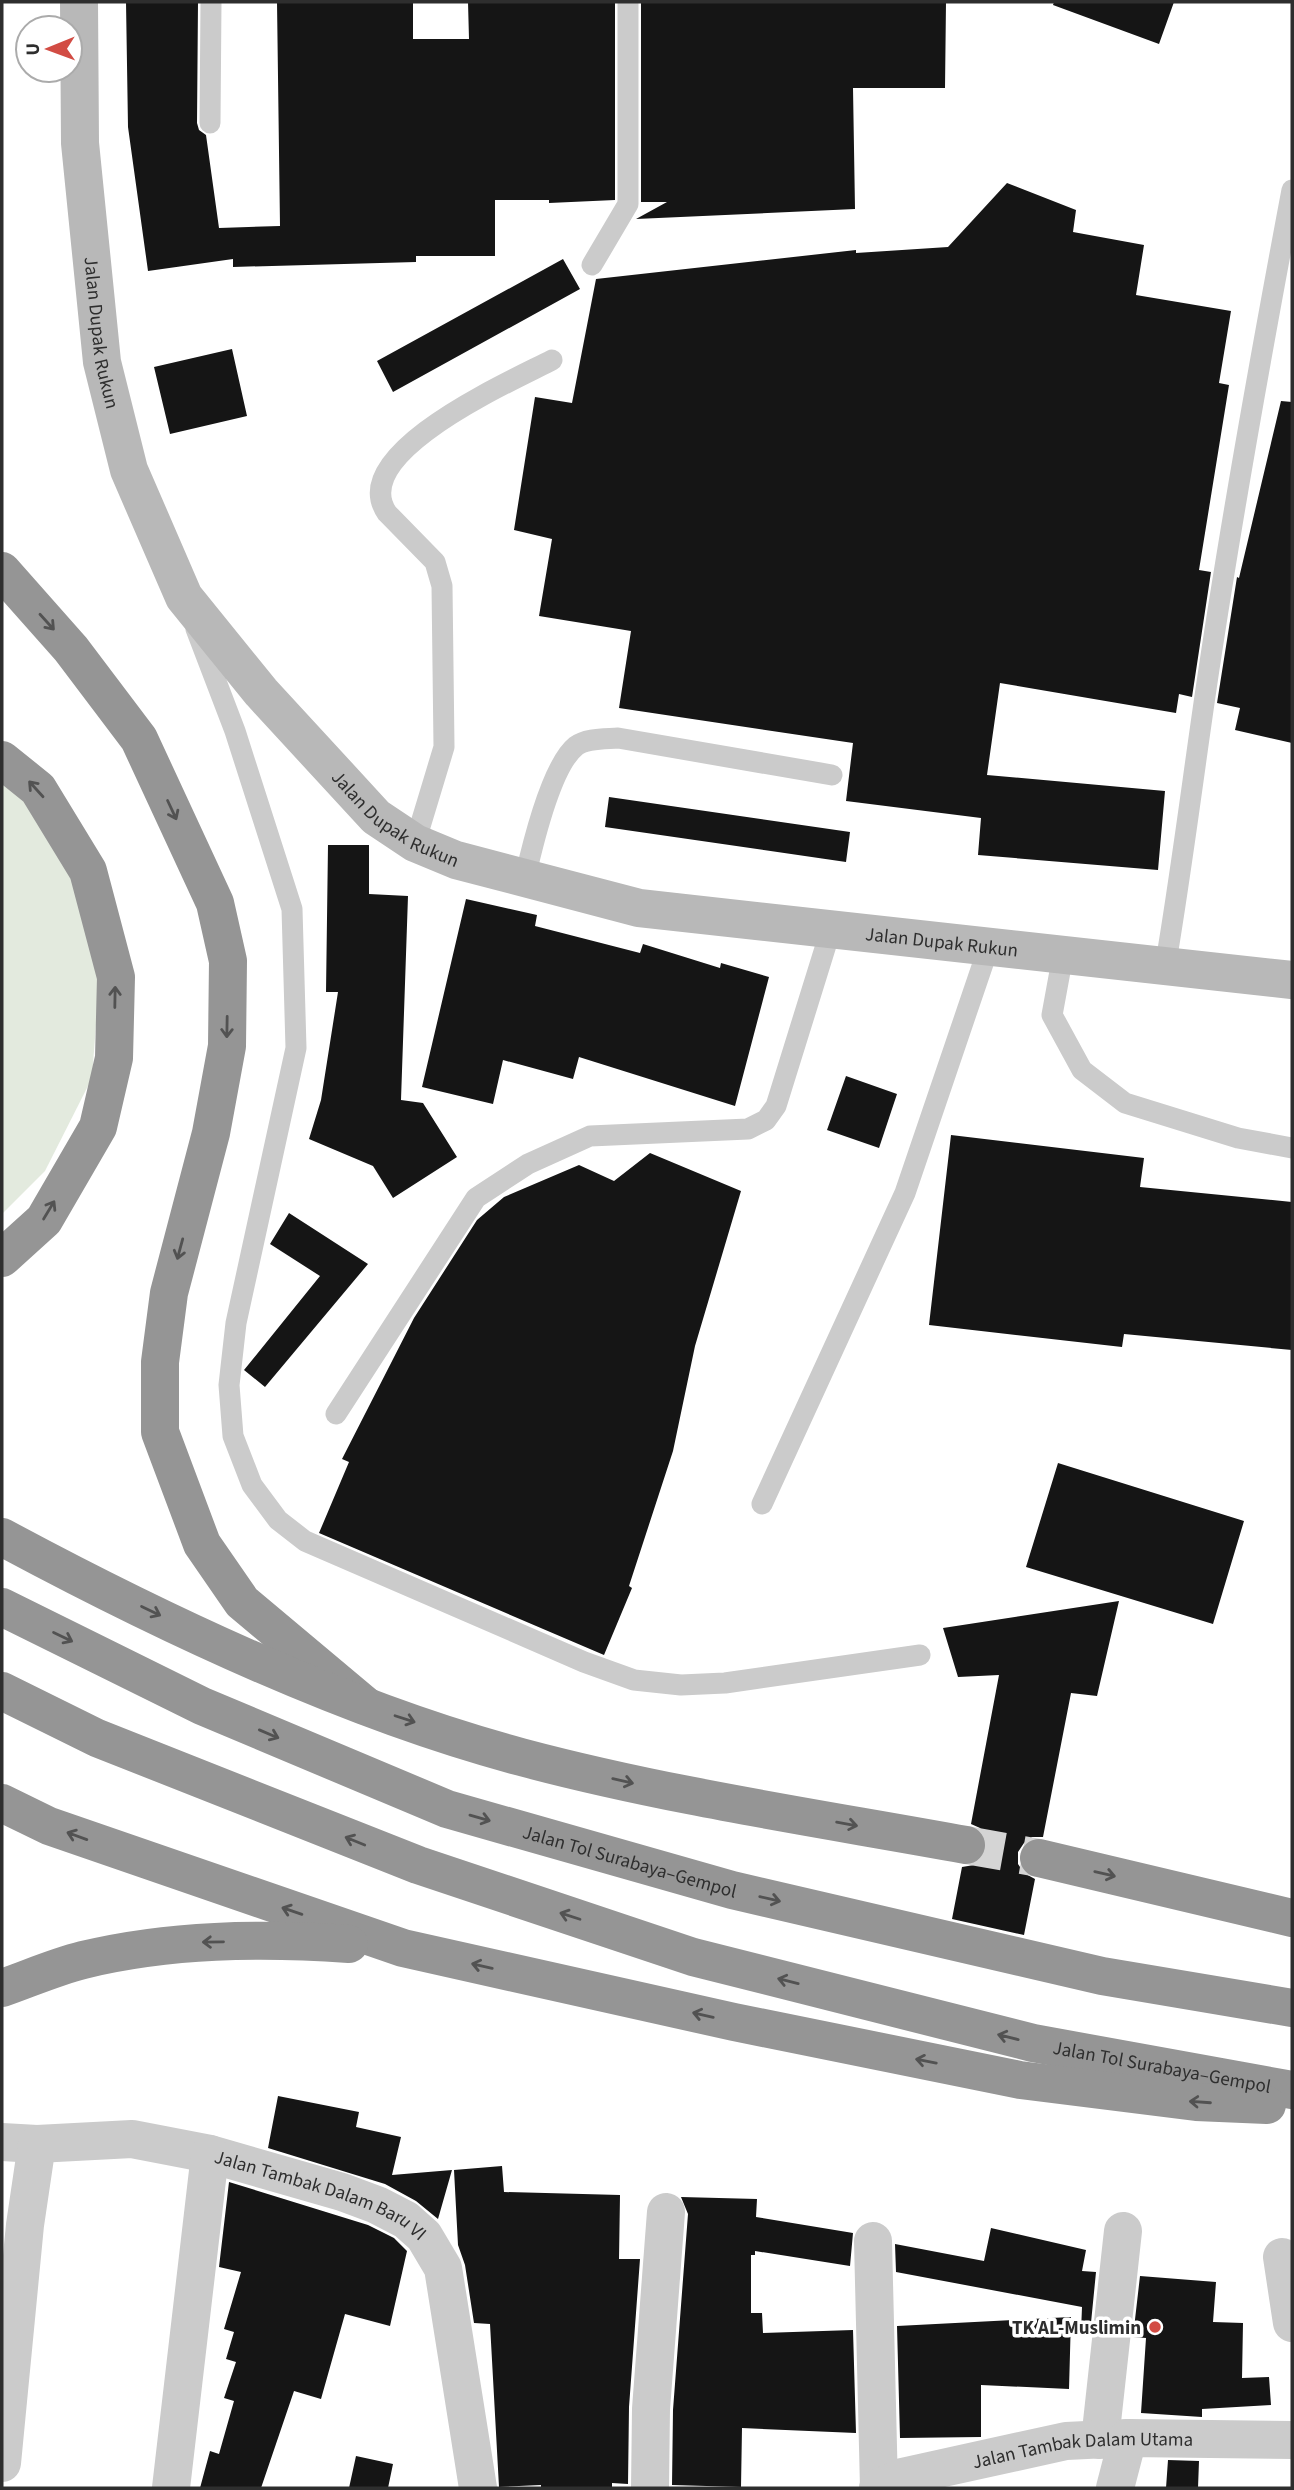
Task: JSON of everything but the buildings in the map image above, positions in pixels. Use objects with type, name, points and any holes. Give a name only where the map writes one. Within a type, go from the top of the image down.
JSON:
[{"type":"highway","points":[[2,570],[71,649],[139,739],[215,904],[228,961],[227,1046],[211,1133],[169,1293],[160,1362],[160,1432],[202,1544],[242,1602],[366,1706]]},
{"type":"highway","points":[[2,760],[38,789],[88,871],[116,977],[114,1058],[98,1127],[44,1220],[2,1258]]},
{"type":"highway","points":[[2,1537],[211,1641],[366,1706],[519,1757],[646,1786],[966,1845]]},
{"type":"highway","name":"Jalan Tol Surabaya–Gempol","points":[[2,1607],[202,1706],[447,1809],[745,1893],[1102,1976],[1292,2008]]},
{"type":"highway","name":"Jalan Tol Surabaya–Gempol","points":[[2,1691],[97,1738],[418,1866],[693,1957],[1033,2043],[1292,2090]]},
{"type":"highway","points":[[2,1802],[61,1831],[403,1948],[734,2022],[1020,2080],[1196,2102],[1292,2106]]},
{"type":"highway","points":[[1039,1858],[1292,1919]]},
{"type":"highway","points":[[2,1988],[82,1960],[185,1943],[293,1941],[403,1948]]},
{"type":"main road","name":"Jalan Dupak Rukun","points":[[79,2],[80,143],[102,362],[129,470],[184,597],[261,692],[376,817],[415,843],[456,860],[639,908],[1292,980]]},
{"type":"street","points":[[2,2463],[25,2225],[20,2143],[132,2139],[210,2154]]},
{"type":"street","name":"Jalan Tambak Dalam Baru VI","points":[[171,2488],[210,2154],[377,2205],[406,2220],[424,2236],[443,2268],[478,2488]]},
{"type":"street","points":[[650,2488],[651,2409],[666,2212]]},
{"type":"street","points":[[1115,2488],[1114,2439],[1123,2231]]},
{"type":"street","points":[[873,2241],[879,2488]]},
{"type":"street","points":[[1282,2257],[1292,2323]]},
{"type":"street","name":"Jalan Tambak Dalam Utama","points":[[879,2488],[902,2477],[1066,2441],[1292,2440]]},
{"type":"lane","points":[[211,2],[211,123]]},
{"type":"lane","points":[[593,265],[628,204],[628,2]]},
{"type":"lane","points":[[1165,968],[1209,670],[1259,367],[1292,190]]},
{"type":"lane","points":[[415,843],[443,747],[442,586],[435,562],[387,513],[381,504],[379,491],[391,460],[421,434],[552,360]]},
{"type":"lane","points":[[184,597],[235,731],[292,909],[296,1048],[236,1323],[229,1385],[233,1436],[252,1485],[278,1520],[305,1541],[584,1662],[634,1680],[681,1685],[725,1683],[920,1655]]},
{"type":"lane","points":[[525,878],[537,825],[564,762],[576,746],[593,740],[618,737],[832,775]]},
{"type":"lane","points":[[336,1414],[476,1198],[528,1164],[590,1136],[716,1133],[748,1129],[766,1120],[776,1106],[831,929]]},
{"type":"lane","points":[[762,1504],[905,1193],[989,946]]},
{"type":"lane","points":[[1063,955],[1052,1015],[1082,1070],[1125,1103],[1238,1138],[1292,1148]]},
{"type":"shaded area","points":[[2,778],[31,799],[73,879],[99,984],[92,1078],[45,1171],[2,1214]]},
{"type":"tunnel","points":[[966,1845],[1039,1858]]},
{"type":"place","name":"TK AL-Muslimin","points":[[1155,2327]]}]
